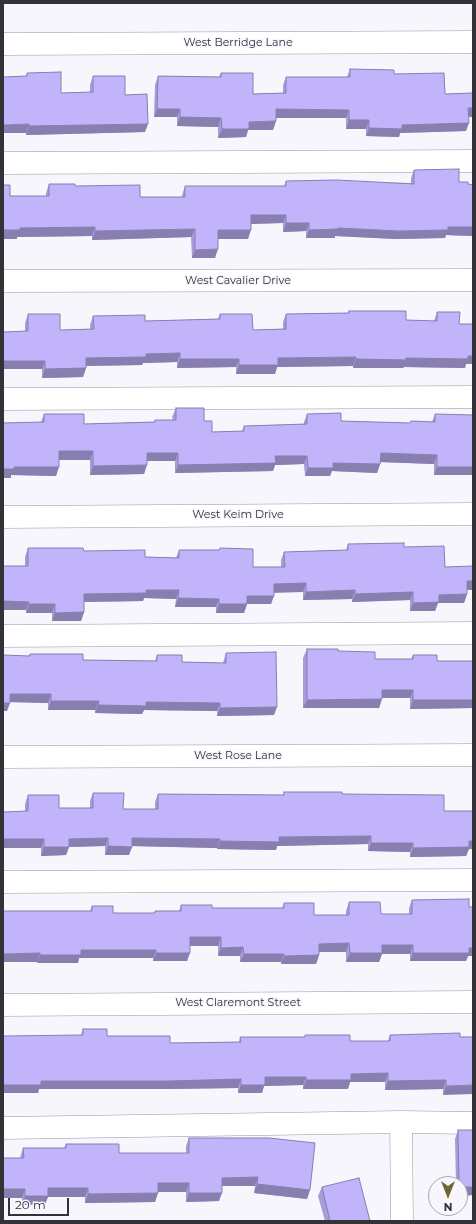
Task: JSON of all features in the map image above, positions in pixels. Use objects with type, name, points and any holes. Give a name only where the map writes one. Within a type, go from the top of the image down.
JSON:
[{"type":"street","name":"West Berridge Lane","points":[[3,44],[473,42]]},
{"type":"street","points":[[3,164],[473,161]]},
{"type":"street","name":"West Cavalier Drive","points":[[3,281],[473,280]]},
{"type":"street","points":[[3,399],[473,397]]},
{"type":"street","name":"West Keim Drive","points":[[3,517],[473,514]]},
{"type":"street","points":[[3,636],[473,633]]},
{"type":"street","name":"West Rose Lane","points":[[3,757],[473,755]]},
{"type":"street","points":[[3,882],[473,880]]},
{"type":"street","name":"West Claremont Street","points":[[3,1005],[473,1002]]},
{"type":"street","points":[[401,1122],[402,1221]]},
{"type":"street","points":[[3,1128],[401,1122],[473,1123]]},
{"type":"building","points":[[350,69],[394,70],[394,74],[444,73],[445,94],[473,93],[473,108],[468,108],[469,123],[402,125],[402,129],[369,128],[369,120],[349,120],[349,110],[276,109],[276,121],[249,122],[249,129],[222,129],[221,118],[180,117],[180,109],[157,109],[158,76],[221,77],[221,73],[253,73],[253,94],[286,93],[286,77],[350,77]]},
{"type":"building","points":[[61,72],[61,93],[93,92],[93,76],[125,76],[125,95],[147,94],[148,124],[3,125],[3,77],[27,76],[27,73]]},
{"type":"building","points":[[459,169],[459,182],[468,182],[468,184],[473,185],[473,227],[448,227],[448,230],[399,231],[338,228],[309,230],[309,223],[286,223],[286,215],[251,215],[251,230],[218,230],[218,249],[195,250],[195,229],[95,231],[95,227],[20,228],[20,230],[3,230],[3,185],[10,185],[10,196],[49,196],[49,184],[75,184],[75,186],[140,185],[140,197],[185,197],[185,186],[286,186],[286,181],[337,180],[414,184],[414,170]]},
{"type":"building","points":[[349,311],[406,311],[406,320],[437,321],[437,312],[460,312],[459,324],[473,324],[473,356],[468,356],[468,359],[406,358],[406,360],[356,359],[356,357],[278,358],[278,365],[239,365],[239,359],[180,359],[180,353],[146,354],[146,357],[86,358],[86,368],[45,369],[45,361],[3,361],[3,332],[28,331],[28,314],[60,314],[60,330],[94,329],[93,316],[145,315],[145,321],[220,319],[220,314],[252,314],[253,330],[286,329],[286,314],[349,313]]},
{"type":"building","points":[[176,408],[204,408],[204,421],[212,421],[212,432],[244,431],[244,426],[307,424],[307,414],[341,413],[341,421],[410,423],[411,421],[435,422],[435,414],[473,415],[473,467],[437,467],[437,455],[381,453],[380,464],[333,463],[333,468],[308,468],[307,456],[275,456],[276,463],[178,465],[178,453],[147,453],[147,465],[93,466],[93,451],[59,451],[59,467],[14,467],[14,469],[3,469],[3,423],[44,422],[44,414],[84,414],[84,424],[155,422],[155,420],[176,420]]},
{"type":"building","points":[[404,543],[404,547],[444,546],[445,567],[473,566],[473,581],[467,581],[467,594],[439,595],[439,602],[413,603],[413,592],[355,594],[355,590],[306,592],[306,583],[274,584],[274,596],[247,596],[247,604],[219,604],[219,599],[178,598],[179,590],[146,590],[146,593],[84,594],[84,612],[55,613],[55,604],[29,604],[29,602],[3,601],[3,566],[28,566],[28,548],[83,548],[84,551],[145,550],[145,557],[179,558],[179,550],[219,550],[220,548],[253,549],[253,567],[285,567],[284,552],[348,550],[348,544]]},
{"type":"building","points":[[307,649],[338,649],[338,651],[375,652],[375,659],[413,659],[413,655],[437,655],[437,661],[473,661],[473,700],[413,700],[413,690],[382,690],[382,699],[307,700]]},
{"type":"building","points":[[276,652],[277,707],[220,708],[220,703],[146,702],[146,706],[98,705],[99,701],[51,701],[51,694],[10,694],[10,703],[3,703],[3,655],[30,656],[30,654],[83,654],[83,660],[157,661],[157,655],[182,655],[182,662],[226,663],[226,653]]},
{"type":"building","points":[[284,792],[444,795],[444,811],[473,811],[473,841],[469,841],[469,847],[413,848],[413,843],[371,843],[371,836],[279,837],[279,842],[220,841],[220,839],[132,838],[132,847],[108,846],[108,838],[69,839],[69,847],[44,847],[44,839],[4,839],[3,848],[3,812],[28,811],[28,795],[59,795],[59,808],[93,808],[93,793],[124,793],[123,809],[158,809],[158,794],[284,795]]},
{"type":"building","points":[[469,899],[469,907],[473,907],[473,948],[469,948],[469,953],[413,953],[413,945],[382,945],[382,953],[350,953],[349,943],[319,944],[319,955],[284,956],[284,954],[244,954],[243,947],[221,948],[221,937],[190,937],[190,953],[156,953],[156,950],[81,950],[81,955],[40,955],[40,953],[3,954],[3,911],[92,911],[92,906],[113,906],[113,913],[155,913],[155,911],[181,911],[181,905],[212,905],[212,908],[284,908],[284,903],[314,903],[314,915],[349,915],[349,902],[380,902],[381,914],[412,914],[412,900]]},
{"type":"building","points":[[83,1029],[107,1029],[107,1036],[170,1036],[170,1043],[241,1042],[240,1037],[305,1037],[305,1035],[350,1035],[350,1041],[390,1041],[390,1035],[460,1033],[460,1037],[473,1037],[473,1085],[446,1086],[446,1080],[388,1081],[388,1073],[351,1074],[351,1080],[306,1080],[306,1077],[265,1077],[265,1085],[241,1085],[241,1079],[170,1081],[41,1081],[41,1085],[3,1085],[3,1036],[83,1035]]},
{"type":"building","points":[[458,1130],[473,1130],[473,1187],[468,1187],[468,1176],[459,1176]]},
{"type":"building","points":[[189,1138],[269,1138],[315,1143],[310,1190],[257,1184],[258,1177],[222,1178],[222,1193],[189,1193],[189,1183],[158,1183],[158,1193],[88,1194],[88,1188],[48,1188],[48,1196],[25,1196],[25,1189],[3,1189],[3,1158],[24,1158],[23,1148],[66,1148],[66,1144],[119,1144],[119,1153],[189,1153]]},
{"type":"building","points":[[359,1178],[370,1221],[330,1221],[322,1187]]}]
